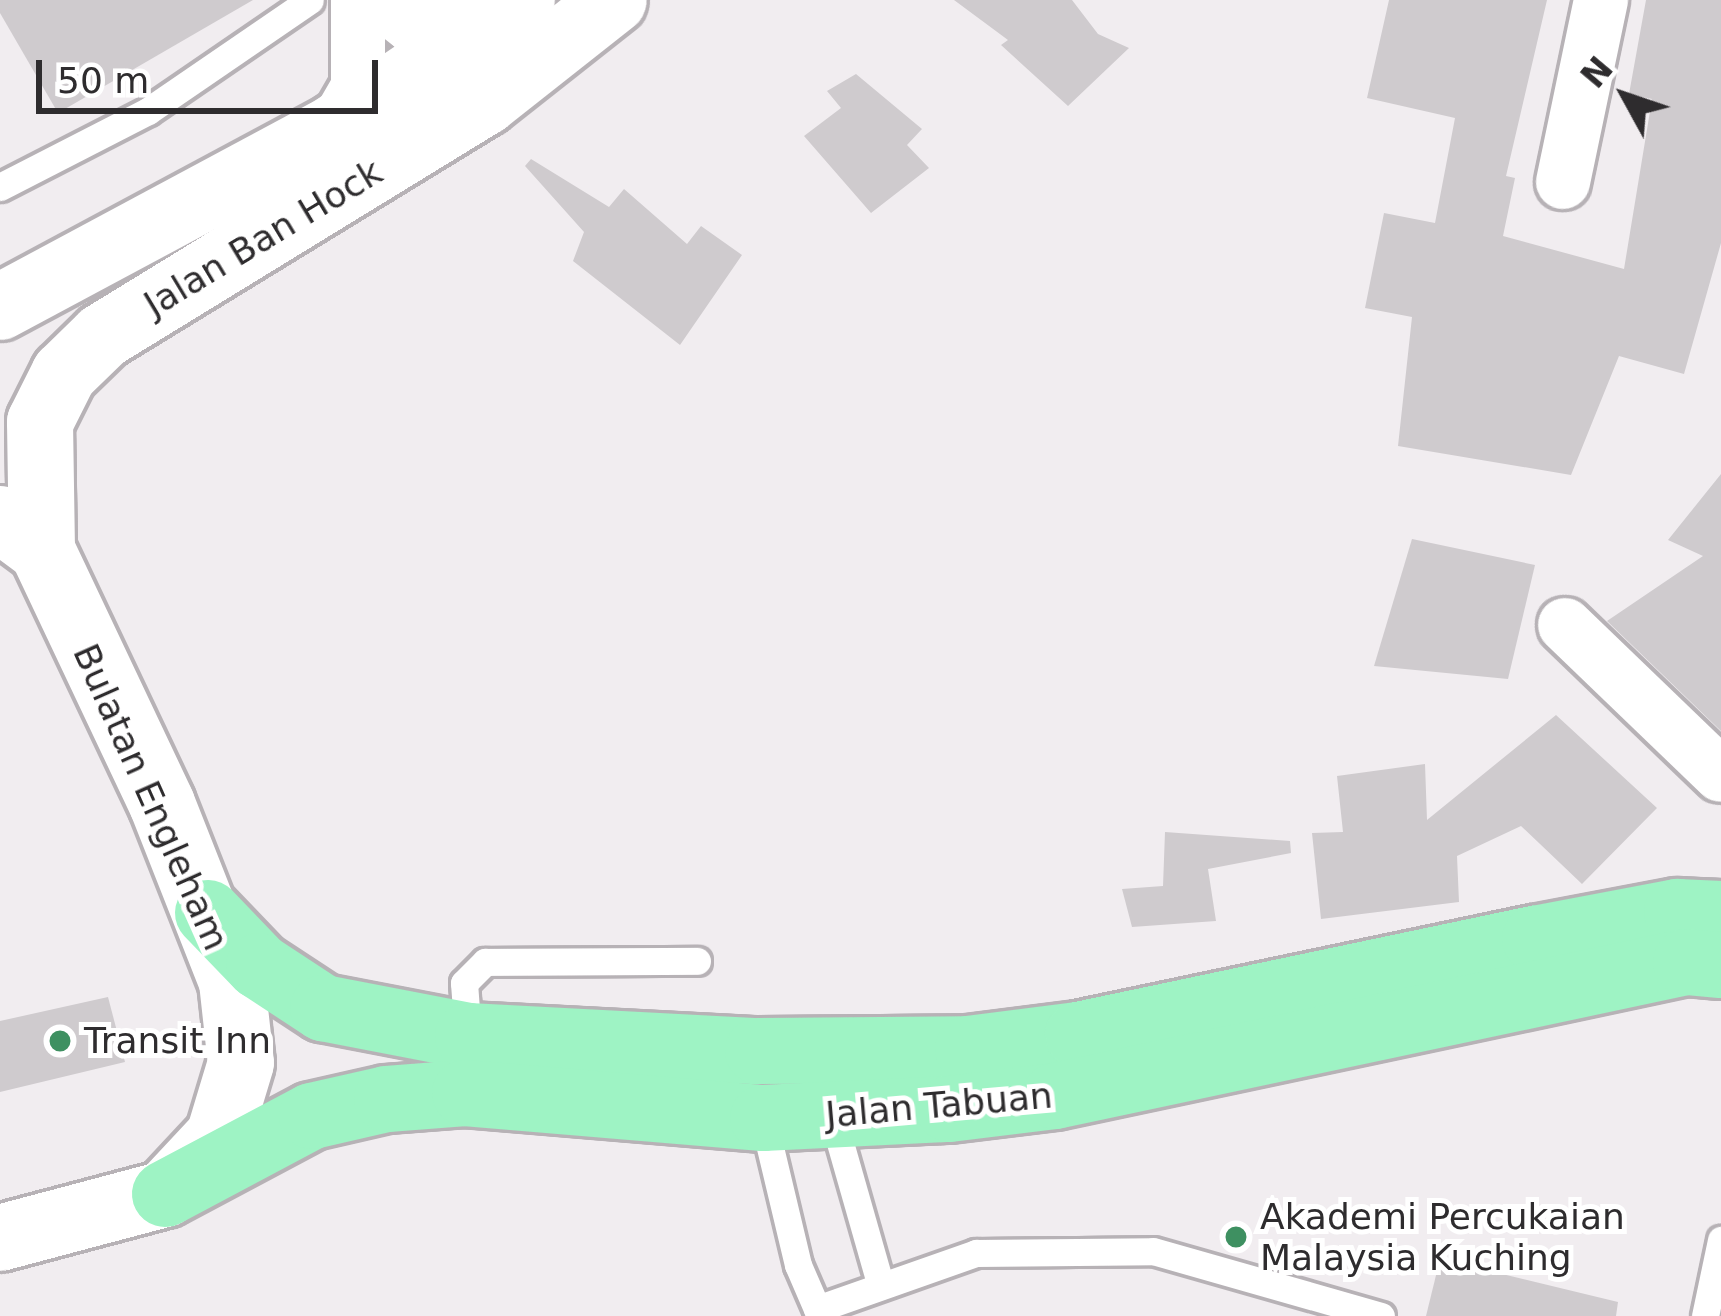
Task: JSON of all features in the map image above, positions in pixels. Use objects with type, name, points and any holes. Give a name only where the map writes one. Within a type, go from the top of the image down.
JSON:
[{"type":"main road","name":"Jalan Ban Hock","points":[[21,535],[40,422],[64,374],[103,336],[485,102],[614,0]]},
{"type":"main road","name":"Jalan Ban Hock","points":[[0,307],[335,127],[511,9]]},
{"type":"main road","name":"Bulatan Engleham","points":[[21,535],[208,913],[232,982],[241,1063],[219,1136],[165,1195]]},
{"type":"main road","name":"Jalan Tabuan","points":[[208,913],[260,966],[323,1008],[468,1036],[758,1051],[968,1049],[1078,1035],[1657,916],[1721,914]]},
{"type":"main road","name":"Jalan Tabuan","points":[[165,1195],[312,1116],[387,1099],[465,1093],[764,1118],[833,1118],[1055,1096],[1686,962],[1721,964]]},
{"type":"main road","points":[[18,1239],[165,1195]]},
{"type":"street","points":[[335,127],[358,87],[358,0]]},
{"type":"street","points":[[379,0],[412,26],[511,9]]},
{"type":"street","points":[[1563,182],[1601,0]]},
{"type":"street","points":[[1565,626],[1721,775]]},
{"type":"lane","points":[[0,187],[148,111],[310,0]]},
{"type":"lane","points":[[468,1036],[464,983],[485,962],[697,961]]},
{"type":"lane","points":[[764,1118],[798,1265],[817,1309],[976,1253],[1153,1251],[1381,1316]]},
{"type":"lane","points":[[833,1118],[880,1283]]},
{"type":"lane","points":[[1705,1316],[1721,1244]]},
{"type":"building","points":[[0,0],[253,0],[58,113],[0,13]]},
{"type":"building","points":[[954,0],[1072,0],[1098,34],[1129,48],[1068,106],[1001,45],[1008,40]]},
{"type":"building","points":[[1389,0],[1547,0],[1506,176],[1515,178],[1503,236],[1624,269],[1652,99],[1629,94],[1646,0],[1721,0],[1721,243],[1684,374],[1619,356],[1571,475],[1398,446],[1412,317],[1365,308],[1384,213],[1435,223],[1455,118],[1367,98]]},
{"type":"building","points":[[856,74],[922,129],[907,145],[929,168],[871,213],[804,136],[841,108],[827,91]]},
{"type":"building","points":[[531,159],[609,207],[624,189],[687,244],[701,226],[742,255],[680,345],[573,261],[584,232],[525,166]]},
{"type":"building","points":[[1721,474],[1721,731],[1607,621],[1703,556],[1668,540]]},
{"type":"building","points":[[1412,539],[1535,565],[1508,679],[1374,666]]},
{"type":"building","points":[[1556,715],[1657,808],[1582,884],[1521,826],[1457,856],[1459,902],[1321,919],[1312,833],[1343,832],[1337,776],[1425,764],[1427,820]]},
{"type":"building","points":[[1165,832],[1290,841],[1291,853],[1208,869],[1216,921],[1132,927],[1122,889],[1163,886]]},
{"type":"building","name":"Transit Inn","points":[[108,997],[125,1062],[0,1092],[0,1021]]},
{"type":"building","points":[[1440,1259],[1618,1302],[1616,1316],[1426,1316]]},
{"type":"place","name":"Transit Inn","points":[[60,1041]]},
{"type":"place","name":"Akademi Percukaian Malaysia Kuching","points":[[1236,1237]]}]
